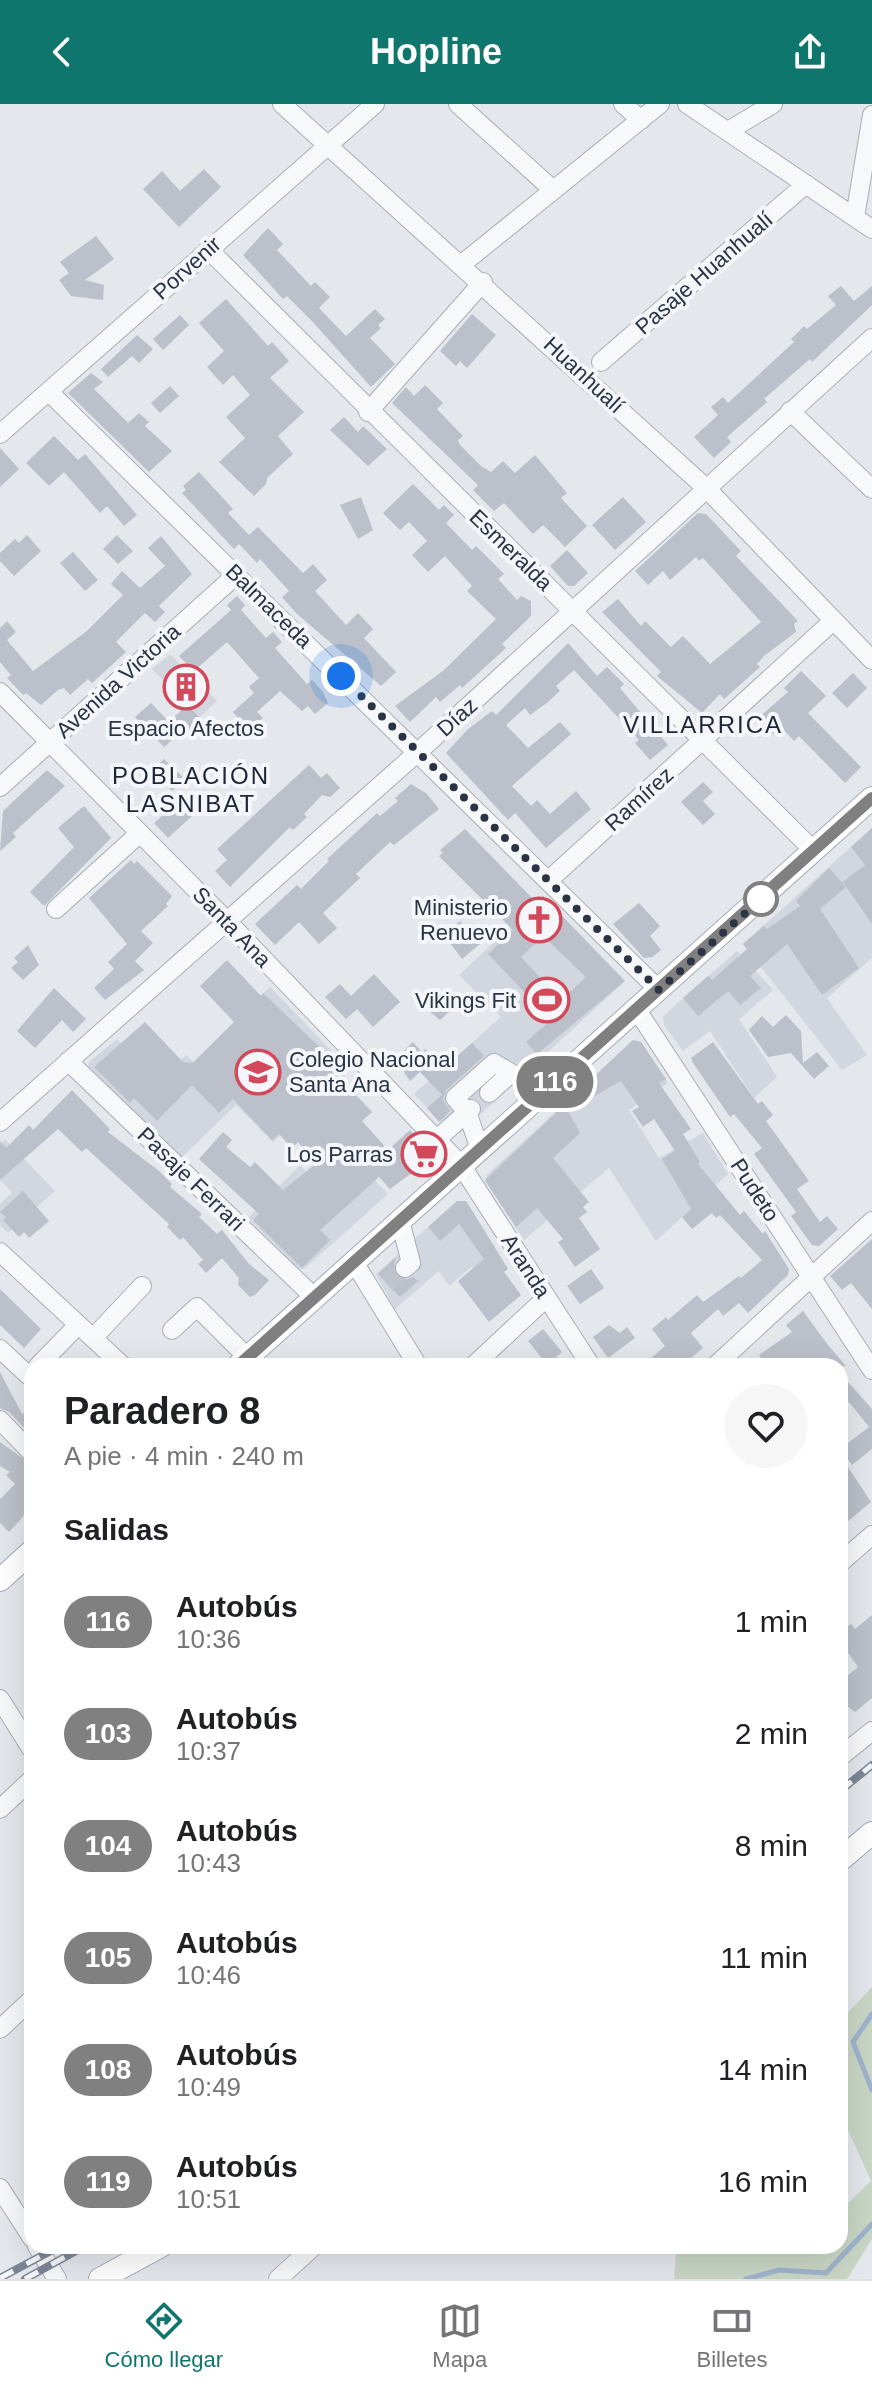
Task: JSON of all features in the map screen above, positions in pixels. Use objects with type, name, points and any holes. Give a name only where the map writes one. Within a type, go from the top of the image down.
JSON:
[{"type":"main road","points":[[248,1358],[872,798]]},
{"type":"main road","points":[[0,1580],[24,1558]]},
{"type":"main road","points":[[848,1853],[872,1833]]},
{"type":"main road","points":[[100,2279],[146,2254]]},
{"type":"street","name":"Huanhualí","points":[[282,104],[483,282],[706,488],[872,660]]},
{"type":"street","name":"Porvenir","points":[[0,434],[375,104]]},
{"type":"street","points":[[458,104],[552,189]]},
{"type":"street","points":[[623,104],[641,120]]},
{"type":"street","points":[[462,264],[660,104]]},
{"type":"street","points":[[687,104],[872,229]]},
{"type":"street","points":[[728,131],[773,104]]},
{"type":"street","points":[[855,217],[872,115]]},
{"type":"street","name":"Pasaje Huanhualí","points":[[601,362],[806,184]]},
{"type":"street","name":"Esmeralda","points":[[208,249],[368,412],[814,851]]},
{"type":"street","points":[[368,412],[483,282]]},
{"type":"street","name":"Díaz","points":[[0,1122],[418,752],[790,411],[869,346]]},
{"type":"street","name":"Balmaceda","points":[[49,392],[659,990]]},
{"type":"street","points":[[790,411],[872,489]]},
{"type":"street","name":"Avenida Victoria","points":[[0,787],[236,575]]},
{"type":"street","name":"Ramírez","points":[[549,880],[834,620]]},
{"type":"street","name":"Santa Ana","points":[[0,692],[227,921],[461,1165]]},
{"type":"street","points":[[56,909],[140,833]]},
{"type":"street","name":"Pudeto","points":[[637,1010],[872,1370]]},
{"type":"street","name":"Pasaje Ferrari","points":[[68,1061],[315,1298]]},
{"type":"street","points":[[480,1149],[469,1111],[455,1098],[494,1063],[543,1092]]},
{"type":"street","points":[[489,1093],[511,1073]]},
{"type":"street","points":[[437,1139],[469,1111]]},
{"type":"street","name":"Aranda","points":[[461,1165],[586,1358]]},
{"type":"street","points":[[400,1220],[411,1263],[405,1268]]},
{"type":"street","points":[[724,1358],[872,1221]]},
{"type":"street","points":[[0,1252],[114,1358]]},
{"type":"street","points":[[354,1262],[381,1290],[414,1358]]},
{"type":"street","points":[[93,1338],[142,1286]]},
{"type":"street","points":[[482,1358],[546,1298]]},
{"type":"street","points":[[172,1330],[197,1307],[240,1358]]},
{"type":"street","points":[[46,1358],[78,1325]]},
{"type":"street","points":[[0,1349],[24,1371]]},
{"type":"street","points":[[0,1420],[24,1445]]},
{"type":"street","points":[[848,1556],[872,1535]]},
{"type":"street","points":[[0,1699],[24,1737]]},
{"type":"street","points":[[848,1748],[872,1731]]},
{"type":"street","points":[[0,1809],[24,1786]]},
{"type":"street","points":[[0,2029],[24,2006]]},
{"type":"street","points":[[0,2188],[24,2226]]},
{"type":"street","points":[[42,2254],[57,2279]]},
{"type":"street","points":[[278,2279],[305,2254]]},
{"type":"shaded area","points":[[170,654],[217,701],[200,717],[152,669]]},
{"type":"shaded area","points":[[872,828],[872,958],[827,998],[867,1055],[842,1070],[743,944]]},
{"type":"shaded area","points":[[543,896],[623,983],[460,1133],[450,1132],[414,1094],[501,1017],[459,975]]},
{"type":"shaded area","points":[[737,951],[773,990],[739,1019],[777,1077],[754,1098],[710,1031],[683,1051],[664,1025],[663,1016]]},
{"type":"shaded area","name":"Colegio Nacional Santa Ana","points":[[270,987],[350,1070],[273,1142],[236,1105],[181,1158],[88,1069],[89,1062],[117,1039],[160,1080],[186,1055],[193,1062]]},
{"type":"shaded area","points":[[633,1040],[641,1042],[668,1083],[629,1110],[659,1158],[703,1133],[728,1174],[656,1241],[609,1168],[524,1240],[485,1181],[487,1175]]},
{"type":"shaded area","points":[[5,1139],[55,1191],[8,1233],[0,1225],[0,1204],[12,1192],[0,1180],[0,1144]]},
{"type":"shaded area","points":[[338,1142],[388,1194],[304,1269],[299,1269],[248,1218],[300,1165],[306,1171]]},
{"type":"shaded area","points":[[457,1201],[466,1201],[500,1255],[477,1272],[471,1267],[449,1286],[439,1271],[395,1309],[376,1274]]},
{"type":"green space","points":[[872,1987],[872,2239],[847,2279],[674,2279],[676,2254],[848,2254],[848,2203],[871,2181],[848,2130],[848,2012]]},
{"type":"building","points":[[204,169],[221,187],[179,227],[143,189],[162,171],[180,191]]},
{"type":"building","points":[[268,228],[283,244],[277,250],[311,286],[315,282],[330,297],[319,308],[346,336],[375,309],[385,319],[378,325],[381,328],[370,338],[395,364],[371,387],[312,321],[287,296],[283,299],[243,255]]},
{"type":"building","points":[[96,236],[114,259],[85,280],[104,285],[103,300],[71,296],[59,280],[69,273],[60,262]]},
{"type":"building","points":[[841,286],[854,301],[872,286],[872,305],[812,362],[810,359],[764,399],[767,402],[727,437],[731,442],[714,458],[694,437],[718,415],[711,407],[723,397],[728,403],[794,342],[791,339],[804,326],[807,329],[836,305],[828,296]]},
{"type":"building","points":[[226,299],[268,346],[272,342],[289,361],[270,378],[304,412],[278,436],[293,454],[267,478],[266,484],[254,496],[219,462],[245,438],[226,417],[250,395],[233,375],[223,385],[207,367],[224,351],[199,323]]},
{"type":"building","points":[[472,314],[496,335],[467,368],[460,361],[456,366],[440,351]]},
{"type":"building","points":[[180,315],[189,325],[163,350],[153,339]]},
{"type":"building","points":[[137,335],[153,349],[139,363],[132,356],[108,377],[101,369]]},
{"type":"building","points":[[91,373],[103,382],[94,389],[128,423],[139,413],[149,422],[145,426],[172,451],[149,472],[68,393]]},
{"type":"building","points":[[425,385],[443,403],[437,409],[463,436],[458,440],[460,445],[481,466],[491,472],[503,461],[515,473],[535,455],[567,493],[561,498],[587,526],[565,547],[543,525],[533,534],[504,503],[494,511],[473,490],[478,485],[392,403],[406,387],[414,396]]},
{"type":"building","points":[[170,386],[179,396],[160,413],[151,403]]},
{"type":"building","points":[[344,417],[358,432],[363,426],[387,449],[368,466],[330,430]]},
{"type":"building","points":[[54,436],[78,460],[85,454],[137,515],[124,526],[107,506],[100,513],[64,472],[49,486],[26,463]]},
{"type":"building","points":[[0,448],[19,469],[0,487]]},
{"type":"building","points":[[199,472],[233,509],[228,513],[249,535],[258,527],[303,573],[313,564],[327,580],[315,591],[346,625],[358,613],[373,629],[364,638],[396,672],[381,686],[296,613],[282,597],[289,591],[260,559],[257,563],[239,544],[234,549],[182,493],[186,490],[183,486]]},
{"type":"building","points":[[413,484],[439,510],[444,505],[454,515],[446,523],[472,550],[476,546],[504,574],[498,579],[517,600],[521,596],[531,601],[531,616],[502,644],[506,648],[462,688],[460,685],[440,702],[436,697],[410,722],[395,706],[444,670],[496,619],[467,591],[472,586],[445,556],[428,572],[412,555],[427,541],[409,522],[400,530],[383,513]]},
{"type":"building","points":[[361,497],[373,530],[358,539],[340,505]]},
{"type":"building","points":[[623,497],[646,522],[615,550],[592,525]]},
{"type":"building","points":[[698,513],[706,514],[741,551],[736,556],[798,621],[794,624],[796,632],[764,656],[757,664],[760,667],[724,699],[720,694],[702,713],[657,676],[661,672],[602,612],[618,599],[641,626],[645,621],[671,647],[683,636],[710,664],[761,622],[703,558],[699,561],[696,557],[670,580],[663,571],[648,585],[635,571]]},
{"type":"building","points":[[27,535],[41,551],[14,576],[0,561],[0,553],[15,539],[19,543]]},
{"type":"building","points":[[117,535],[133,551],[118,564],[103,549]]},
{"type":"building","points":[[161,536],[192,574],[159,606],[165,612],[155,622],[145,613],[116,642],[126,652],[92,683],[88,679],[70,695],[64,688],[58,690],[41,705],[26,693],[23,695],[7,678],[11,675],[0,662],[0,628],[7,621],[16,632],[7,640],[33,671],[87,631],[123,595],[111,584],[122,571],[140,588],[165,566],[148,548]]},
{"type":"building","points":[[567,550],[588,573],[574,586],[568,586],[550,566]]},
{"type":"building","points":[[73,552],[98,580],[85,591],[60,563]]},
{"type":"building","points":[[237,596],[245,605],[241,610],[266,638],[273,632],[282,642],[275,648],[307,684],[312,680],[323,692],[328,703],[315,714],[308,706],[302,711],[280,691],[257,712],[263,718],[249,731],[233,712],[254,693],[249,687],[259,678],[227,642],[194,671],[179,656],[231,610],[227,605]]},
{"type":"building","points":[[568,643],[597,676],[607,667],[624,684],[620,688],[668,745],[650,760],[635,743],[639,740],[574,670],[556,686],[560,691],[548,702],[530,715],[525,708],[506,725],[528,748],[560,722],[571,734],[512,786],[531,806],[537,800],[550,814],[576,791],[591,809],[546,848],[515,813],[508,820],[446,753],[467,730],[492,711],[496,715]]},
{"type":"building","points":[[801,671],[826,696],[808,713],[861,767],[845,783],[799,736],[794,741],[781,727],[773,734],[758,718],[788,692],[784,688]]},
{"type":"building","name":"Espacio Afectos","points":[[184,672],[204,693],[189,706],[173,689]]},
{"type":"building","points":[[853,673],[867,688],[847,708],[832,693]]},
{"type":"building","points":[[151,703],[169,722],[187,705],[206,723],[190,739],[182,731],[164,747],[135,717]]},
{"type":"building","points":[[164,759],[185,779],[172,791],[152,771]]},
{"type":"building","points":[[309,765],[321,778],[327,773],[340,788],[330,797],[322,795],[304,814],[307,817],[293,830],[290,827],[230,887],[215,871],[227,860],[217,849]]},
{"type":"building","points":[[47,770],[65,786],[13,833],[16,837],[0,851],[3,811]]},
{"type":"building","points":[[703,782],[713,792],[703,801],[715,814],[703,825],[681,802]]},
{"type":"building","points":[[411,784],[427,794],[439,809],[394,845],[390,842],[356,874],[360,878],[323,913],[337,928],[319,944],[299,922],[275,945],[255,924],[297,885],[301,889],[329,861],[327,859],[377,813],[380,816],[398,801],[395,798]]},
{"type":"building","points":[[180,800],[193,815],[168,838],[154,823]]},
{"type":"building","points":[[84,806],[111,838],[44,906],[30,892],[74,847],[58,828]]},
{"type":"building","points":[[872,828],[872,924],[843,882],[865,865],[851,847]]},
{"type":"building","points":[[465,829],[536,902],[543,896],[625,981],[537,1054],[526,1042],[551,1020],[488,954],[513,930],[439,856],[443,853],[440,850]],"holes":[[[543,936],[586,977],[561,1000],[521,957]]]},
{"type":"building","points":[[131,860],[134,864],[137,861],[172,896],[166,904],[168,906],[141,931],[153,943],[135,961],[144,970],[105,1000],[94,988],[114,969],[108,962],[127,944],[89,898]]},
{"type":"building","points":[[829,868],[846,887],[820,909],[859,968],[822,995],[787,944],[750,976],[761,988],[740,1005],[728,991],[698,1016],[683,998],[708,976],[712,980],[747,949],[743,944],[764,926],[767,929],[800,906],[796,901]]},
{"type":"building","points":[[639,903],[660,926],[650,936],[661,950],[652,957],[644,958],[613,924]]},
{"type":"building","points":[[460,921],[480,944],[462,959],[444,935]]},
{"type":"building","points":[[28,945],[39,965],[23,980],[11,968],[18,962],[14,958]]},
{"type":"building","points":[[227,960],[261,996],[263,993],[332,1059],[345,1075],[341,1079],[372,1112],[362,1121],[388,1150],[410,1130],[426,1148],[427,1160],[409,1175],[390,1189],[379,1177],[320,1230],[330,1240],[302,1268],[253,1220],[259,1214],[199,1159],[223,1132],[232,1140],[226,1147],[250,1167],[255,1162],[283,1190],[316,1164],[298,1142],[292,1148],[279,1134],[272,1140],[233,1099],[219,1113],[192,1085],[157,1121],[134,1098],[130,1103],[94,1067],[145,1022],[183,1062],[193,1063],[234,1022],[200,986]]},
{"type":"building","points":[[374,974],[400,1002],[373,1027],[357,1009],[346,1019],[325,997],[340,984],[351,996]]},
{"type":"building","points":[[54,988],[86,1019],[73,1032],[62,1020],[35,1048],[17,1031]]},
{"type":"building","points":[[439,993],[443,997],[446,993],[457,1005],[440,1020],[424,1007]]},
{"type":"building","points":[[786,1015],[801,1031],[803,1063],[817,1052],[829,1066],[814,1079],[791,1053],[768,1057],[749,1030],[762,1016],[773,1027]]},
{"type":"building","points":[[633,1040],[641,1042],[666,1079],[659,1083],[691,1129],[683,1134],[700,1162],[698,1164],[740,1215],[744,1211],[763,1234],[765,1231],[789,1269],[788,1275],[748,1313],[739,1303],[723,1316],[718,1309],[691,1333],[703,1348],[691,1358],[651,1358],[665,1346],[652,1329],[666,1317],[668,1320],[697,1295],[703,1302],[739,1276],[741,1278],[762,1260],[720,1215],[716,1218],[712,1213],[692,1229],[682,1217],[691,1209],[662,1159],[675,1151],[654,1119],[643,1127],[632,1111],[639,1107],[621,1081],[568,1111],[580,1133],[553,1158],[589,1202],[583,1207],[587,1212],[579,1218],[600,1249],[575,1267],[558,1242],[563,1239],[537,1208],[516,1227],[485,1180]]},
{"type":"building","points":[[413,1042],[422,1052],[426,1049],[444,1068],[472,1043],[484,1056],[446,1090],[443,1100],[450,1111],[439,1122],[427,1108],[442,1095],[420,1072],[410,1081],[395,1059]]},
{"type":"building","points":[[713,1042],[758,1104],[762,1101],[773,1115],[766,1121],[809,1181],[797,1189],[820,1222],[827,1216],[838,1229],[819,1246],[812,1245],[791,1216],[796,1212],[754,1154],[762,1148],[734,1114],[730,1117],[693,1063],[691,1058]]},
{"type":"building","points":[[72,1090],[110,1129],[108,1132],[159,1171],[172,1184],[170,1187],[202,1214],[199,1217],[217,1234],[222,1230],[249,1264],[269,1280],[255,1295],[250,1297],[238,1285],[239,1278],[222,1258],[206,1273],[198,1264],[203,1260],[183,1237],[180,1240],[167,1227],[169,1224],[86,1148],[82,1152],[58,1129],[0,1180],[0,1141],[6,1148],[29,1125],[33,1130]]},
{"type":"building","points":[[23,1191],[49,1221],[29,1238],[24,1232],[19,1237],[3,1220],[6,1217],[0,1212]]},
{"type":"building","points":[[457,1201],[466,1201],[508,1269],[504,1272],[521,1295],[489,1322],[458,1281],[484,1259],[459,1224],[440,1241],[428,1227]]},
{"type":"building","points":[[872,1239],[872,1309],[851,1283],[842,1290],[830,1276]]},
{"type":"building","points":[[396,1257],[393,1269],[396,1276],[406,1280],[413,1277],[418,1281],[400,1297],[378,1274]]},
{"type":"building","points":[[591,1269],[604,1288],[580,1304],[567,1286]]},
{"type":"building","points":[[0,1289],[41,1329],[24,1348],[0,1325]]},
{"type":"building","points":[[803,1311],[839,1358],[761,1358],[759,1355],[792,1332],[786,1325]]},
{"type":"building","points":[[609,1325],[620,1333],[627,1327],[635,1338],[608,1358],[593,1337]]},
{"type":"building","points":[[543,1329],[562,1352],[557,1358],[542,1358],[528,1341]]},
{"type":"building","points":[[0,1372],[24,1413],[24,1428],[9,1412],[0,1408]]},
{"type":"building","points":[[848,1382],[872,1409],[872,1449],[852,1465],[848,1460],[848,1443],[869,1427],[849,1402]]},
{"type":"building","points":[[0,1442],[24,1459],[24,1516],[9,1532],[0,1523],[0,1499],[15,1484],[6,1475],[10,1472],[0,1466]]},
{"type":"building","points":[[848,1467],[871,1502],[848,1521]]},
{"type":"building","points":[[872,1615],[872,1698],[855,1712],[848,1707],[848,1675],[858,1667],[848,1653],[848,1626],[851,1624],[855,1629]]},
{"type":"waterway","points":[[872,2014],[853,2042],[872,2090]]},
{"type":"waterway","points":[[848,2250],[872,2224]]},
{"type":"waterway","points":[[746,2279],[779,2270],[826,2273],[844,2254]]},
{"type":"tunnel","points":[[387,1284],[405,1268]]},
{"type":"railway","points":[[848,1784],[872,1765]]},
{"type":"railway","points":[[0,2278],[45,2254]]},
{"type":"railway","points":[[25,2279],[70,2254]]},
{"type":"bus line","name":"116","points":[[247,1358],[872,798]]},
{"type":"place","name":"Espacio Afectos","points":[[186,687]]},
{"type":"place","name":"Ministerio Renuevo","points":[[539,920]]},
{"type":"place","name":"Vikings Fit","points":[[547,1000]]},
{"type":"place","name":"Colegio Nacional Santa Ana","points":[[258,1072]]},
{"type":"place","name":"Los Parras","points":[[424,1154]]},
{"type":"district","name":"VILLARRICA","points":[[703,724]]},
{"type":"district","name":"POBLACIÓN LASNIBAT","points":[[191,789]]},
{"type":"route","points":[[341,676],[659,990],[761,899]]}]
